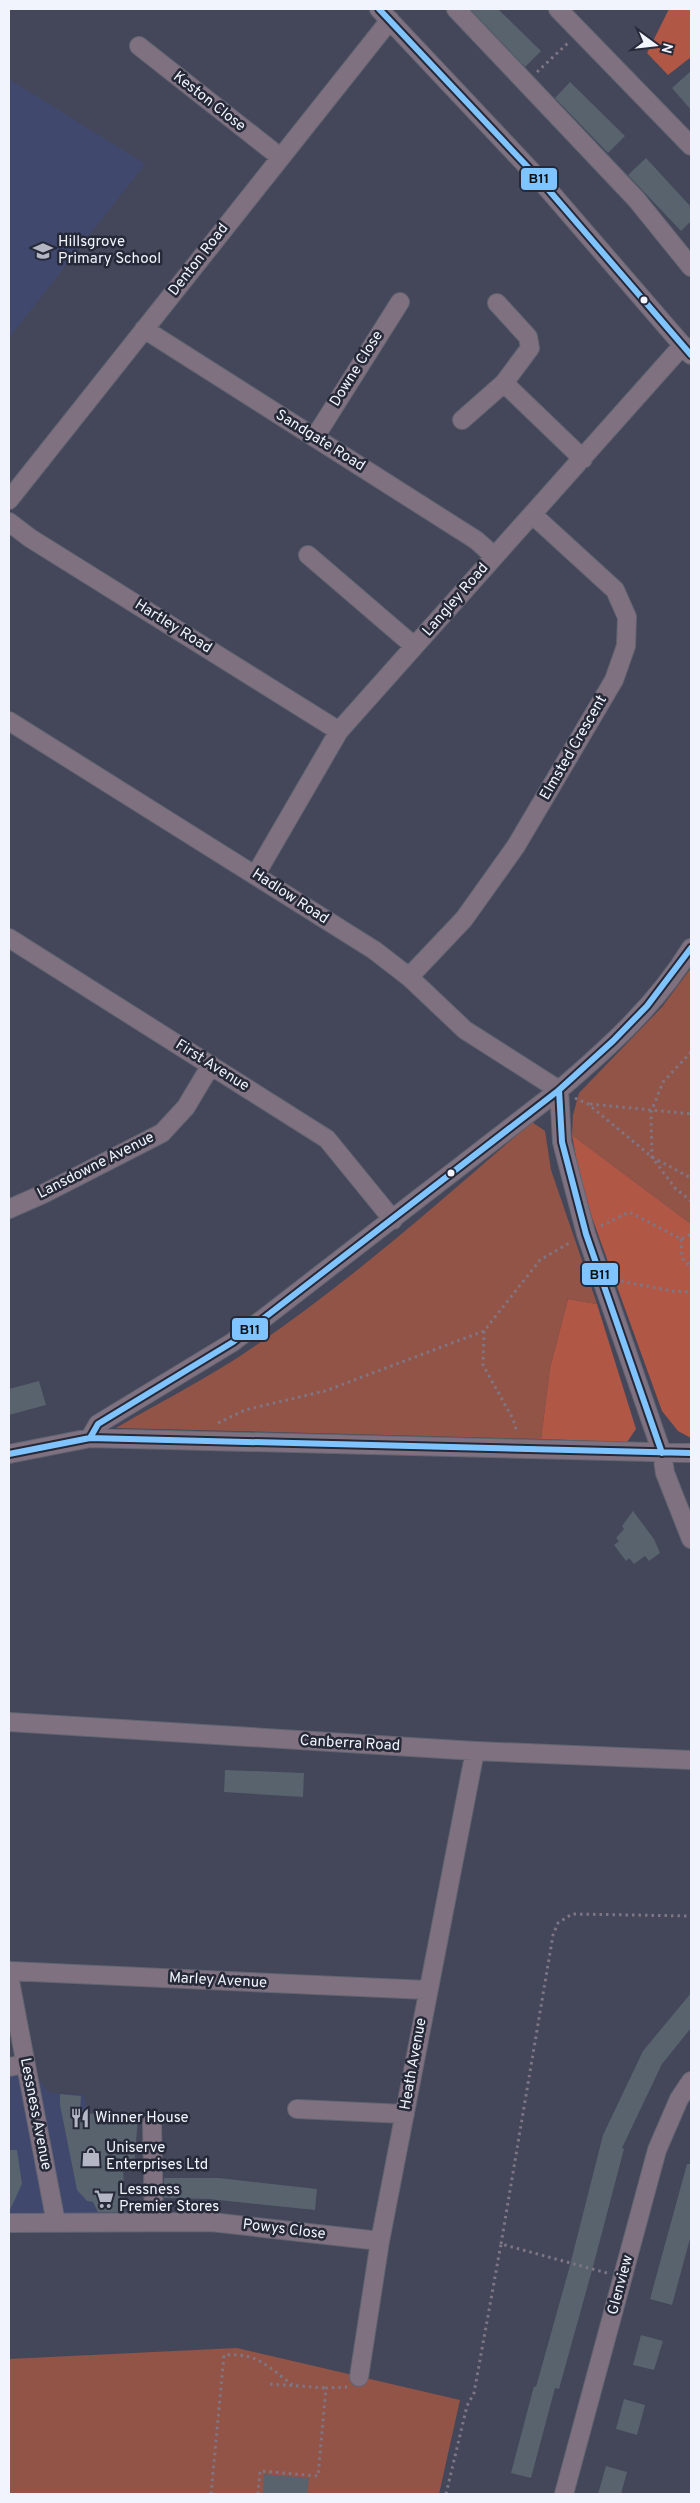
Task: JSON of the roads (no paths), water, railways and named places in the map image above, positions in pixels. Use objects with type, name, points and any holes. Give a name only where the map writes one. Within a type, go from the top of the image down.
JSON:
[{"type":"street","points":[[456,9],[636,199],[691,267]]},
{"type":"street","points":[[558,9],[688,136]]},
{"type":"street","points":[[385,14],[540,180],[687,350]]},
{"type":"street","name":"Denton Road","points":[[9,500],[280,157],[385,14]]},
{"type":"street","name":"Keston Close","points":[[139,46],[280,157]]},
{"type":"street","name":"Downe Close","points":[[315,437],[400,302]]},
{"type":"street","points":[[462,420],[504,383],[530,348],[528,337],[497,303]]},
{"type":"street","name":"Sandgate Road","points":[[144,329],[476,540],[494,556]]},
{"type":"street","name":"Langley Road","points":[[256,874],[339,731],[494,556],[687,350]]},
{"type":"street","points":[[504,383],[583,459]]},
{"type":"street","name":"Elmsted Crescent","points":[[409,977],[464,920],[516,846],[614,680],[626,646],[627,617],[615,590],[533,515]]},
{"type":"street","name":"Hartley Road","points":[[9,522],[30,538],[339,731]]},
{"type":"street","points":[[308,555],[414,646]]},
{"type":"street","name":"Hadlow Road","points":[[9,721],[256,874],[374,950],[409,977],[465,1030],[559,1090]]},
{"type":"street","name":"First Avenue","points":[[9,938],[326,1139],[393,1220]]},
{"type":"street","points":[[90,1438],[98,1424],[233,1342],[559,1090],[595,1059],[645,1008],[663,988],[691,948]]},
{"type":"street","name":"Lansdowne Avenue","points":[[9,1208],[43,1194],[162,1133],[186,1107],[211,1065]]},
{"type":"street","points":[[559,1090],[562,1142],[586,1234],[662,1453],[664,1473],[684,1497],[691,1539]]},
{"type":"street","points":[[9,1454],[90,1438],[691,1453]]},
{"type":"street","name":"Canberra Road","points":[[9,1722],[474,1751],[691,1760]]},
{"type":"street","name":"Heath Avenue","points":[[359,2377],[380,2241],[474,1751]]},
{"type":"street","name":"Marley Avenue","points":[[9,1971],[428,1990]]},
{"type":"street","name":"Lessness Avenue","points":[[9,1976],[17,2066],[56,2223]]},
{"type":"street","name":"Glenview","points":[[564,2494],[657,2150],[680,2099],[691,2081]]},
{"type":"street","points":[[297,2109],[405,2114]]},
{"type":"street","points":[[152,2123],[154,2222]]},
{"type":"street","name":"Powys Close","points":[[9,2223],[211,2222],[380,2241]]},
{"type":"place","name":"Hillsgrove Primary School","points":[[43,251]]},
{"type":"place","name":"Winner House","points":[[80,2118]]},
{"type":"place","name":"Uniserve Enterprises Ltd","points":[[91,2157]]},
{"type":"place","name":"Lessness Premier Stores","points":[[104,2199]]}]
